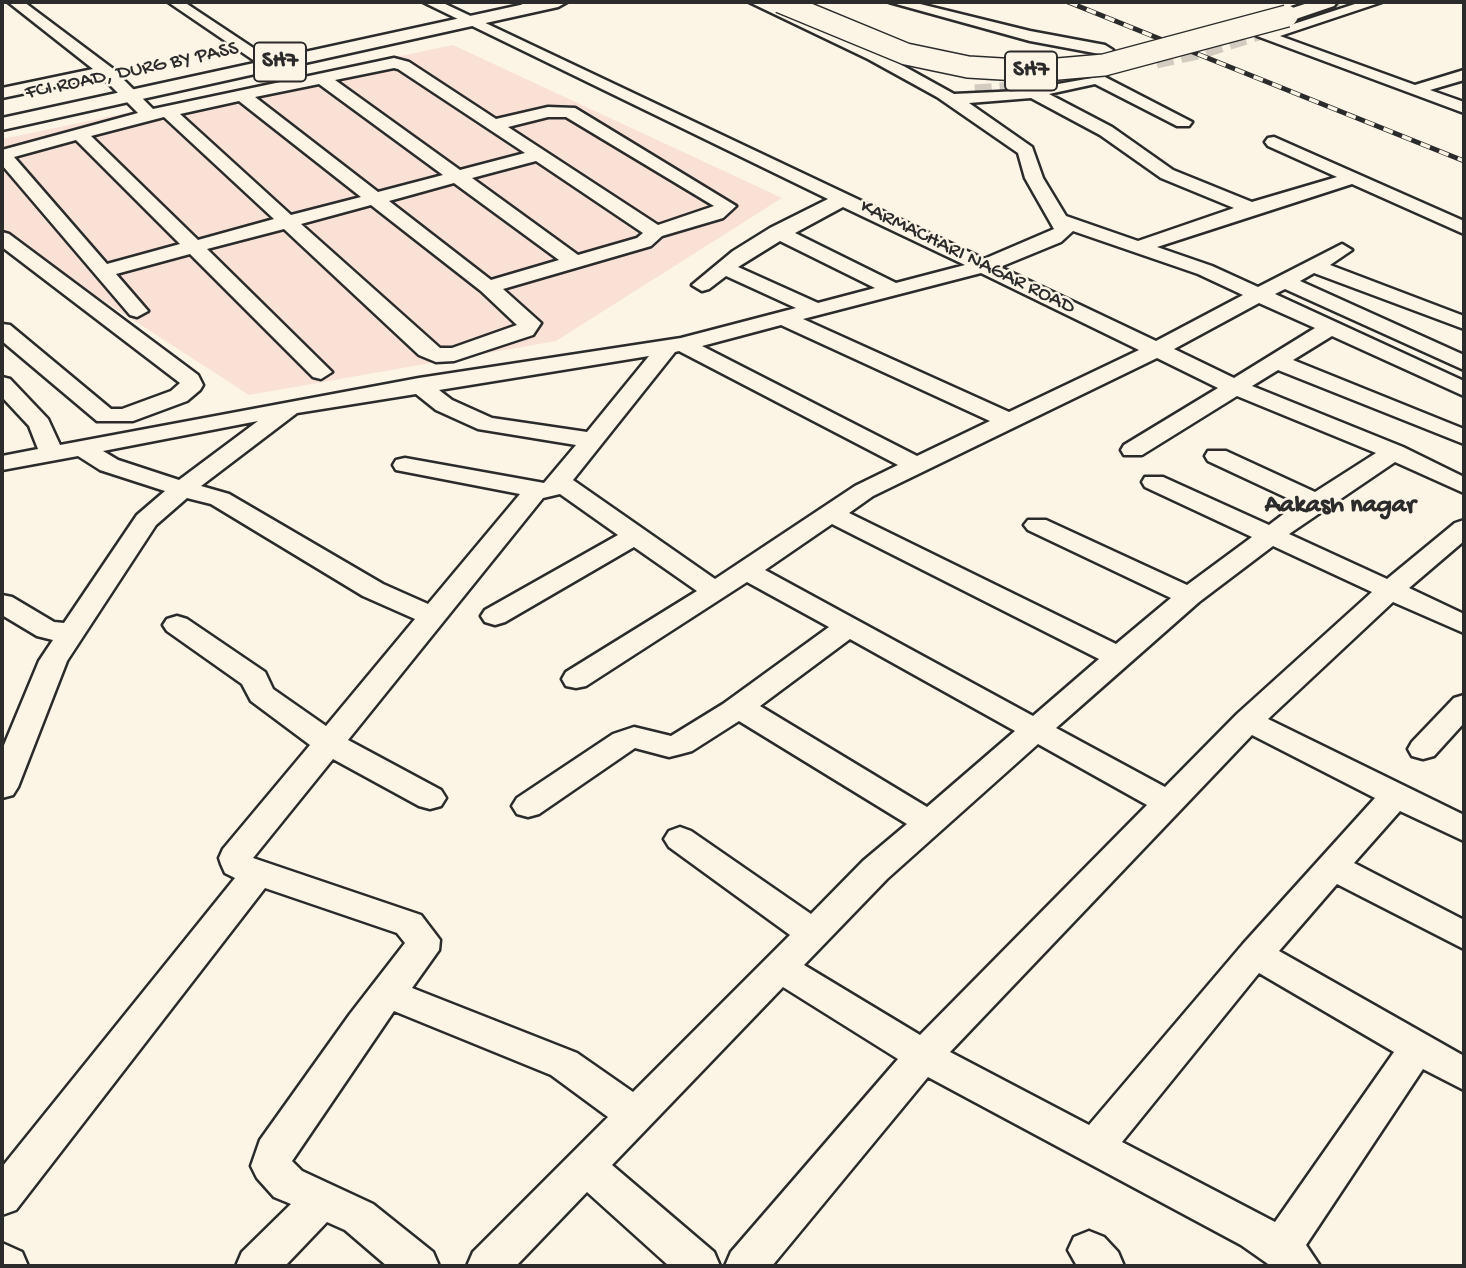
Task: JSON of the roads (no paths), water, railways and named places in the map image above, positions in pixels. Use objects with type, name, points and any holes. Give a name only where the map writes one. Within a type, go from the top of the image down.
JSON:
[{"type":"main road","name":"FCI ROAD, DURG BY PASS","points":[[465,19],[525,2]]},
{"type":"main road","name":"FCI ROAD, DURG BY PASS","points":[[2,124],[267,62],[465,19],[558,2]]},
{"type":"main road","name":"SH7","points":[[780,2],[906,54],[968,67],[1035,71],[1104,65],[1342,2]]},
{"type":"main road","name":"FCI ROAD, DURG BY PASS","points":[[2,116],[127,93]]},
{"type":"street","points":[[15,2],[106,71],[127,93],[158,113],[287,221],[420,345],[436,355],[454,354],[525,330],[530,323],[488,287],[242,95]]},
{"type":"street","points":[[175,2],[267,62]]},
{"type":"street","name":"KARMACHARI NAGAR ROAD","points":[[430,2],[1235,387],[1394,452],[1464,486]]},
{"type":"street","points":[[2,463],[293,407],[675,344],[982,267],[1054,238],[1063,230],[1061,221],[1034,178],[1026,151],[947,96],[816,27],[756,2]]},
{"type":"street","points":[[896,2],[994,27],[1105,50]]},
{"type":"street","points":[[1375,2],[1265,36],[1464,108]]},
{"type":"street","points":[[137,311],[5,158],[13,150],[158,113],[384,64],[403,65],[654,232]]},
{"type":"street","points":[[2,93],[106,71]]},
{"type":"street","points":[[1414,90],[1464,75]]},
{"type":"street","points":[[321,78],[575,262]]},
{"type":"street","points":[[947,96],[1034,93],[1097,79],[1183,122]]},
{"type":"street","points":[[947,96],[975,93]]},
{"type":"street","points":[[1034,93],[1106,131],[1167,174],[1251,208]]},
{"type":"street","points":[[488,287],[644,242],[654,232],[716,214],[727,206],[569,112],[548,112],[494,125]]},
{"type":"street","points":[[78,133],[321,372]]},
{"type":"street","points":[[1273,142],[1464,228]]},
{"type":"street","points":[[102,271],[538,155]]},
{"type":"street","points":[[1141,246],[1353,177]]},
{"type":"street","points":[[702,285],[777,232],[843,199]]},
{"type":"street","points":[[1061,221],[1141,246],[1257,293],[1329,329],[1464,389]]},
{"type":"street","points":[[777,232],[892,289]]},
{"type":"street","points":[[2,238],[190,380],[192,385],[179,396],[125,416],[105,416],[2,330]]},
{"type":"street","points":[[576,679],[714,592],[830,513],[916,465],[1158,349],[1257,293],[1342,250]]},
{"type":"street","points":[[1312,265],[1464,323]]},
{"type":"street","points":[[724,268],[814,309]]},
{"type":"street","points":[[1282,280],[1464,363]]},
{"type":"street","points":[[781,317],[1009,421]]},
{"type":"street","points":[[1133,450],[1329,329]]},
{"type":"street","points":[[418,1266],[359,1217],[278,1176],[271,1166],[274,1152],[422,950],[423,940],[410,924],[258,873],[237,864],[235,858],[547,486],[593,440],[675,344]]},
{"type":"street","points":[[675,344],[916,465]]},
{"type":"street","points":[[1275,361],[1464,437]]},
{"type":"street","points":[[2,384],[40,424],[51,452]]},
{"type":"street","points":[[419,385],[444,405],[486,424],[593,440]]},
{"type":"street","points":[[2,787],[53,661],[146,520],[183,487],[293,407]]},
{"type":"street","points":[[80,446],[109,465],[220,499],[373,590],[435,617]]},
{"type":"street","points":[[488,1266],[778,966],[929,823],[1189,596],[1316,502],[1394,452]]},
{"type":"street","points":[[1217,456],[1316,502]]},
{"type":"street","points":[[405,465],[547,486],[635,536],[714,592]]},
{"type":"street","points":[[1154,482],[1464,624]]},
{"type":"street","points":[[830,513],[1119,657]]},
{"type":"street","points":[[1037,524],[1189,596]]},
{"type":"street","points":[[746,1266],[922,1056],[1168,803],[1248,721],[1390,590],[1464,528]]},
{"type":"street","points":[[495,616],[635,536]]},
{"type":"street","points":[[746,570],[1168,803]]},
{"type":"street","points":[[2,603],[47,630],[71,633]]},
{"type":"street","points":[[177,625],[255,679],[261,694],[330,744],[430,799]]},
{"type":"street","points":[[527,806],[624,741],[634,737],[668,747],[681,744],[733,711],[848,627]]},
{"type":"street","points":[[1423,749],[1464,705]]},
{"type":"street","points":[[733,711],[754,714],[929,823]]},
{"type":"street","points":[[1248,721],[1464,829]]},
{"type":"street","points":[[1095,1146],[1255,954],[1396,795]]},
{"type":"street","points":[[680,839],[812,932]]},
{"type":"street","points":[[1333,867],[1464,936]]},
{"type":"street","points":[[2,1197],[258,873]]},
{"type":"street","points":[[1255,954],[1464,1074]]},
{"type":"street","points":[[778,966],[922,1056],[1095,1146],[1290,1257],[1418,1047]]},
{"type":"street","points":[[388,993],[564,1065],[634,1114]]},
{"type":"street","points":[[585,1166],[699,1266]]},
{"type":"street","points":[[257,1266],[323,1199]]},
{"type":"street","points":[[2,1262],[7,1266]]},
{"type":"tunnel","points":[[1156,60],[1202,50],[1346,4]]},
{"type":"tunnel","points":[[975,93],[1025,89],[1109,70]]},
{"type":"railway","points":[[1068,2],[1464,161]]},
{"type":"district","name":"Aakash nagar","points":[[1340,507]]}]
